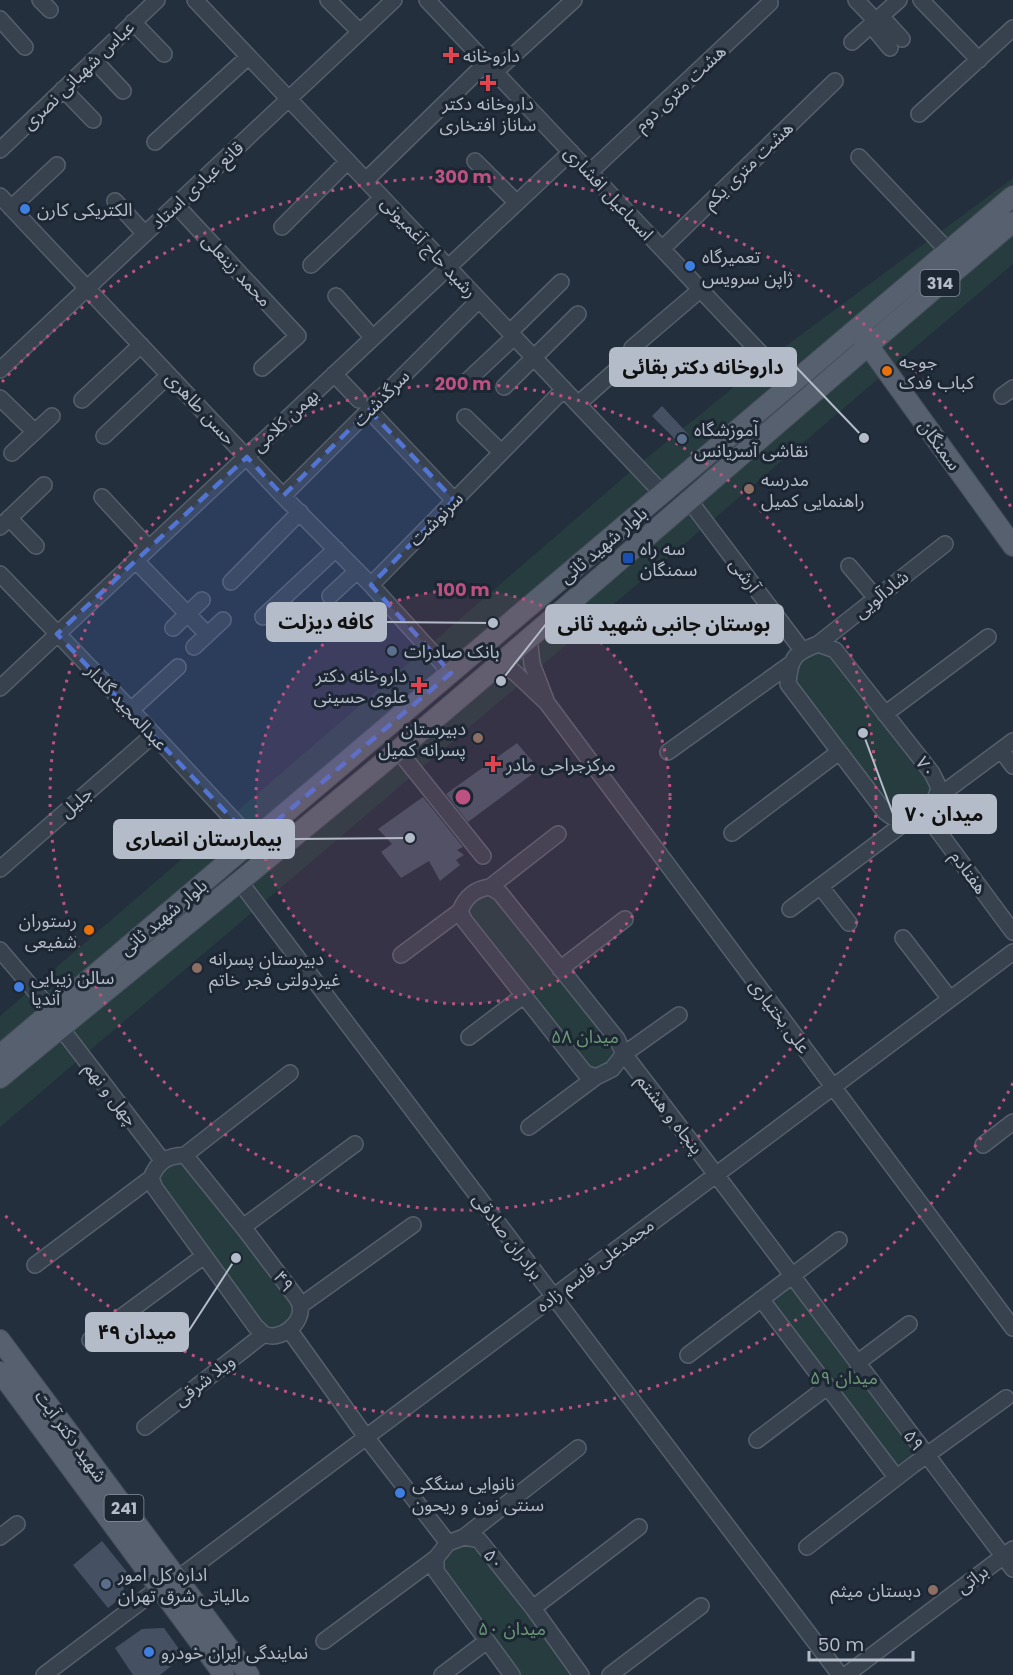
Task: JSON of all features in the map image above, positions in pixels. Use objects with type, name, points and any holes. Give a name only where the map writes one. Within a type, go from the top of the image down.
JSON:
[{"type":"main road","name":"بلوار شهید ثانی","points":[[862,337],[948,251],[1013,196]]},
{"type":"main road","name":"بلوار شهید ثانی","points":[[0,1078],[56,1020],[254,841],[451,673],[663,494],[800,390],[862,337],[1013,222]]},
{"type":"main road","name":"سمنگان","points":[[862,337],[1009,532]]},
{"type":"main road","name":"بلوار شهید ثانی","points":[[0,1055],[56,1020],[240,882],[398,750],[689,500],[800,390]]},
{"type":"main road","points":[[451,673],[466,691]]},
{"type":"main road","name":"شهید دکتر آیت","points":[[0,1340],[168,1583],[224,1675]]},
{"type":"main road","name":"شهید دکتر آیت","points":[[0,1371],[168,1583],[249,1675]]},
{"type":"street","name":"عباس شهبانی نصری","points":[[0,150],[156,0]]},
{"type":"street","name":"رشید حاج آغمیونی","points":[[195,0],[663,494]]},
{"type":"street","points":[[328,0],[360,32]]},
{"type":"street","name":"قانع عبادی استاد","points":[[0,370],[394,0]]},
{"type":"street","name":"اسماعیل افشاری","points":[[428,0],[766,360],[800,390]]},
{"type":"street","points":[[366,180],[491,67],[574,0]]},
{"type":"street","points":[[856,0],[896,43]]},
{"type":"street","points":[[852,42],[899,0]]},
{"type":"street","points":[[921,0],[979,60]]},
{"type":"street","name":"هشت متری دوم","points":[[590,172],[770,3]]},
{"type":"street","points":[[0,19],[25,47]]},
{"type":"street","points":[[133,22],[164,54]]},
{"type":"street","points":[[919,114],[1013,28]]},
{"type":"street","points":[[155,142],[248,57]]},
{"type":"street","points":[[94,60],[123,91]]},
{"type":"street","name":"هشت متری یکم","points":[[662,249],[835,81]]},
{"type":"street","points":[[63,89],[93,120]]},
{"type":"street","name":"بهمن کلامی","points":[[0,688],[571,152]]},
{"type":"street","points":[[859,157],[948,251]]},
{"type":"street","points":[[282,227],[348,161]]},
{"type":"street","points":[[475,161],[517,203]]},
{"type":"street","points":[[11,208],[57,165]]},
{"type":"street","name":"حسن طاهری","points":[[0,196],[283,496],[371,585],[451,673]]},
{"type":"street","points":[[311,265],[382,198]]},
{"type":"street","points":[[114,201],[145,234]]},
{"type":"street","name":"محمد زینعلی","points":[[176,205],[298,336],[262,368]]},
{"type":"street","points":[[466,382],[561,282]]},
{"type":"street","points":[[632,348],[700,290]]},
{"type":"street","points":[[336,296],[373,338]]},
{"type":"street","name":"سرگذشت","points":[[283,496],[364,405],[479,300]]},
{"type":"street","points":[[504,387],[535,359],[578,314]]},
{"type":"street","points":[[82,400],[141,345]]},
{"type":"street","points":[[578,404],[624,363]]},
{"type":"street","points":[[334,374],[454,500]]},
{"type":"street","points":[[104,436],[169,375]]},
{"type":"street","name":"سرنوشت","points":[[371,585],[564,389]]},
{"type":"street","points":[[0,398],[35,432]]},
{"type":"street","points":[[12,453],[52,416]]},
{"type":"street","points":[[465,417],[501,452]]},
{"type":"street","points":[[36,546],[4,523],[44,485]]},
{"type":"street","points":[[102,497],[149,548]]},
{"type":"street","name":"آرشی","points":[[689,500],[802,650]]},
{"type":"street","points":[[231,582],[300,512]]},
{"type":"street","name":"شادآلویی","points":[[818,644],[945,544]]},
{"type":"street","points":[[263,617],[336,549]]},
{"type":"street","points":[[136,561],[207,634]]},
{"type":"street","points":[[849,566],[876,598]]},
{"type":"street","points":[[330,596],[357,571]]},
{"type":"street","name":"عبدالمجید گلدار","points":[[0,574],[254,841]]},
{"type":"street","points":[[173,628],[202,600]]},
{"type":"street","points":[[194,647],[223,620]]},
{"type":"street","points":[[529,637],[532,664],[547,703]]},
{"type":"street","points":[[885,714],[988,637]]},
{"type":"street","points":[[668,752],[789,665],[802,650],[818,644]]},
{"type":"street","name":"۷۰","points":[[790,909],[907,822],[924,812],[935,799],[938,786],[932,773],[836,650],[818,644]]},
{"type":"street","points":[[789,665],[788,684],[839,752],[885,812],[897,820],[907,822]]},
{"type":"street","points":[[131,710],[178,667]]},
{"type":"street","points":[[489,671],[512,670],[547,703]]},
{"type":"street","name":"علی بختیاری","points":[[547,703],[1013,1328]]},
{"type":"street","name":"جلیل","points":[[0,869],[153,735]]},
{"type":"street","points":[[935,799],[1007,746],[1013,766]]},
{"type":"street","points":[[398,750],[483,856]]},
{"type":"street","points":[[732,833],[839,752]]},
{"type":"street","name":"هفتادم","points":[[924,812],[1013,932]]},
{"type":"street","points":[[401,956],[460,911],[464,901],[471,893],[490,887],[558,834]]},
{"type":"street","name":"برادران صادقی","points":[[240,882],[840,1675]]},
{"type":"street","points":[[820,886],[849,923]]},
{"type":"street","points":[[490,887],[500,892],[617,1039],[624,1054]]},
{"type":"street","points":[[460,911],[464,920],[578,1065],[585,1073],[596,1077]]},
{"type":"street","points":[[560,969],[625,920]]},
{"type":"street","points":[[903,938],[950,999]]},
{"type":"street","name":"چهل و نهم","points":[[0,950],[162,1160]]},
{"type":"street","name":"محمدعلی قاسم زاده","points":[[44,1675],[366,1437],[1013,952]]},
{"type":"street","points":[[469,1037],[523,996]]},
{"type":"street","points":[[529,1127],[596,1077],[612,1069],[624,1054],[679,1015]]},
{"type":"street","name":"پنجاه و هشتم","points":[[624,1054],[717,1174],[791,1276]]},
{"type":"street","points":[[35,1264],[151,1178],[162,1160],[185,1155],[290,1073]]},
{"type":"street","points":[[983,1145],[1013,1122]]},
{"type":"street","points":[[243,1227],[355,1144]]},
{"type":"street","name":"۴۹","points":[[185,1155],[243,1227],[300,1306],[298,1318],[290,1331]]},
{"type":"street","points":[[151,1178],[155,1188],[256,1327],[264,1334],[275,1335],[290,1331],[366,1437],[448,1543],[436,1558],[324,1641]]},
{"type":"street","points":[[300,1306],[413,1226]]},
{"type":"street","points":[[688,1355],[839,1240]]},
{"type":"street","points":[[90,1340],[204,1256]]},
{"type":"street","name":"۵۹","points":[[761,1299],[896,1477],[926,1455],[791,1276]]},
{"type":"street","points":[[857,1363],[909,1324]]},
{"type":"street","name":"ویلا شرقی","points":[[145,1427],[264,1334]]},
{"type":"street","points":[[757,1440],[827,1387]]},
{"type":"street","points":[[1006,1398],[926,1455],[1008,1552],[1013,1569]]},
{"type":"street","points":[[464,1537],[578,1448]]},
{"type":"street","points":[[807,1547],[896,1477]]},
{"type":"street","points":[[0,1537],[17,1524]]},
{"type":"street","points":[[533,1608],[639,1527]]},
{"type":"street","name":"۵۰","points":[[448,1543],[464,1537],[478,1540],[533,1608],[581,1675]]},
{"type":"street","name":"براتی","points":[[846,1675],[1008,1552]]},
{"type":"street","points":[[436,1558],[436,1571],[512,1675]]},
{"type":"street","points":[[610,1675],[701,1606]]},
{"type":"street","points":[[442,1675],[487,1641]]},
{"type":"highlighted area","points":[[369,410],[454,500],[371,585],[451,673],[253,841],[57,634],[247,457],[283,496]]},
{"type":"green space","points":[[1013,178],[1013,196],[0,1055],[0,1016],[637,466],[767,360]]},
{"type":"green space","points":[[1013,222],[1013,264],[0,1127],[0,1088],[61,1028]]},
{"type":"green space","points":[[802,650],[835,650],[932,773],[935,799],[897,820],[788,684]]},
{"type":"green space","name":"میدان ۵۸","points":[[490,887],[624,1054],[596,1077],[464,920],[464,901]]},
{"type":"green space","points":[[185,1155],[296,1298],[299,1319],[264,1334],[155,1188],[155,1169]]},
{"type":"green space","name":"میدان ۵۹","points":[[791,1276],[926,1455],[896,1477],[761,1299]]},
{"type":"green space","name":"میدان ۵۰","points":[[479,1540],[581,1675],[512,1675],[436,1571],[448,1543]]},
{"type":"building","points":[[662,406],[689,435],[680,444],[652,416]]},
{"type":"building","points":[[517,743],[539,769],[468,822],[446,794]]},
{"type":"building","points":[[423,797],[463,847],[457,850],[464,855],[456,860],[460,865],[440,881],[429,861],[401,878],[381,852],[392,844],[378,829]]},
{"type":"building","name":"اداره کل امور مالیاتی شرق تهران","points":[[102,1541],[127,1572],[122,1597],[108,1608],[73,1565]]},
{"type":"building","name":"نمایندگی ایران خودرو","points":[[164,1628],[184,1656],[160,1675],[133,1675],[115,1648],[142,1629]]},
{"type":"place","name":"داروخانه","points":[[451,55]]},
{"type":"place","name":"داروخانه دكتر ساناز افتخارى","points":[[488,83]]},
{"type":"place","name":"الکتریکی کارن","points":[[25,209]]},
{"type":"place","name":"تعمیرگاه ژاپن سرویس","points":[[690,266]]},
{"type":"place","name":"جوجه کباب فدک","points":[[887,371]]},
{"type":"place","name":"داروخانه دکتر بقائی","points":[[864,438]]},
{"type":"place","name":"آموزشگاه نقاشی آسریانس","points":[[682,439]]},
{"type":"place","name":"مدرسه راهنمایی کمیل","points":[[749,489]]},
{"type":"place","name":"سه راه سمنگان","points":[[628,558]]},
{"type":"place","name":"کافه دیزلت","points":[[493,623]]},
{"type":"place","name":"بانک صادرات","points":[[392,651]]},
{"type":"place","name":"بوستان جانبی شهید ثانی","points":[[501,681]]},
{"type":"place","name":"داروخانه دکتر علوی حسینی","points":[[419,685]]},
{"type":"place","name":"میدان ۷۰","points":[[863,733]]},
{"type":"place","name":"دبیرستان پسرانه کمیل","points":[[478,738]]},
{"type":"place","name":"مرکزجراحی مادر","points":[[493,764]]},
{"type":"place","name":"بیمارستان انصاری","points":[[410,838]]},
{"type":"place","name":"رستوران شفیعی","points":[[89,930]]},
{"type":"place","name":"دبیرستان پسرانه غیردولتی فجر خاتم","points":[[197,968]]},
{"type":"place","name":"سالن زیبایی آندیا","points":[[19,987]]},
{"type":"place","name":"میدان ۴۹","points":[[236,1258]]},
{"type":"place","name":"نانوایی سنگکی سنتی نون و ریحون","points":[[400,1493]]},
{"type":"place","name":"اداره کل امور مالیاتی شرق تهران","points":[[106,1584]]},
{"type":"place","name":"دبستان میثم","points":[[933,1590]]},
{"type":"place","name":"نمایندگی ایران خودرو","points":[[149,1652]]}]
